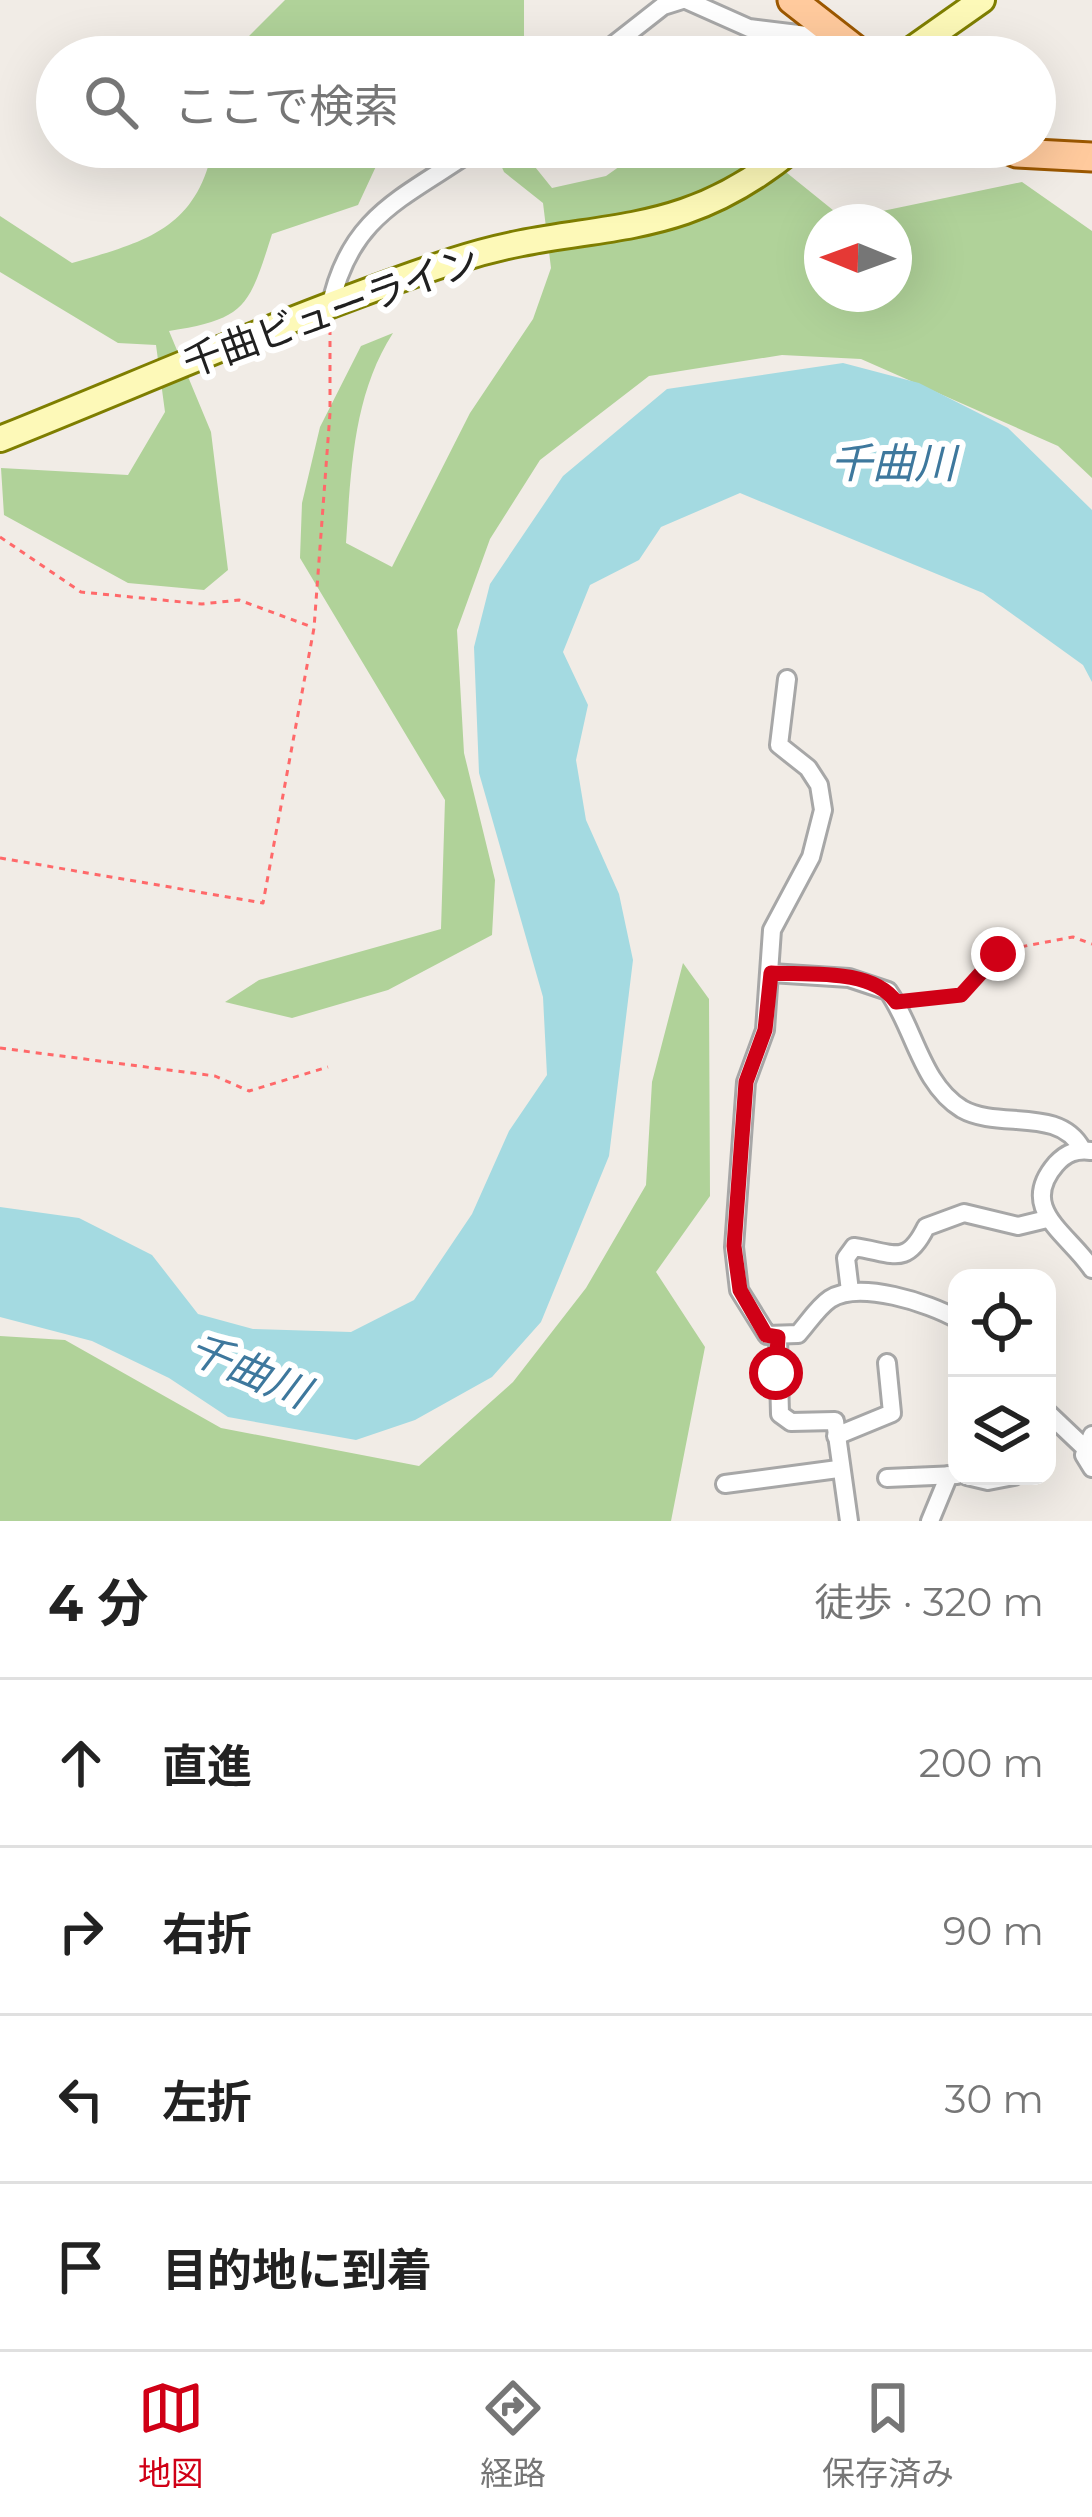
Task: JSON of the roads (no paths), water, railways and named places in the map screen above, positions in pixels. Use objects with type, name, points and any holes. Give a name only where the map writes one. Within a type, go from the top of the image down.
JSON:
[{"type":"main road","points":[[792,0],[837,36]]},
{"type":"main road","points":[[1056,155],[1092,157]]},
{"type":"street","points":[[625,36],[663,6],[684,0],[749,28],[816,36]]},
{"type":"street","points":[[931,36],[982,0]]},
{"type":"street","points":[[330,308],[335,281],[359,230],[448,168]]},
{"type":"street","name":"千曲ビューライン","points":[[0,439],[459,259],[684,216],[724,199],[766,168]]},
{"type":"street","points":[[787,679],[779,745],[808,768],[819,785],[823,810],[811,857],[772,930],[765,1030],[746,1082],[734,1246],[740,1290],[766,1335],[778,1337],[798,1334],[828,1300],[850,1291],[909,1298],[948,1314]]},
{"type":"street","points":[[771,973],[849,978],[888,991],[950,1100],[983,1117],[1061,1128],[1087,1150],[1059,1161],[1041,1185],[1047,1219],[1092,1269]]},
{"type":"street","points":[[850,1291],[846,1258],[854,1247],[905,1254],[917,1246],[926,1227],[953,1215],[1018,1226],[1047,1219]]},
{"type":"street","points":[[778,1337],[780,1414],[791,1421],[832,1419],[849,1521]]},
{"type":"street","points":[[836,1436],[892,1413],[886,1363]]},
{"type":"street","points":[[1056,1418],[1089,1442],[1092,1468]]},
{"type":"street","points":[[725,1484],[838,1469]]},
{"type":"street","points":[[887,1478],[948,1476]]},
{"type":"street","points":[[930,1521],[952,1485]]},
{"type":"water","name":"千曲川","points":[[843,363],[919,383],[1008,428],[1092,510],[1092,682],[1083,665],[983,593],[740,493],[661,527],[639,560],[590,585],[563,652],[588,705],[576,760],[586,820],[619,894],[633,960],[609,1156],[541,1322],[492,1377],[415,1420],[356,1440],[228,1417],[169,1378],[92,1341],[0,1317],[0,1207],[79,1218],[152,1255],[198,1314],[253,1329],[351,1332],[414,1300],[472,1214],[509,1131],[547,1075],[543,997],[479,773],[474,647],[490,584],[563,476],[667,389]]}]
